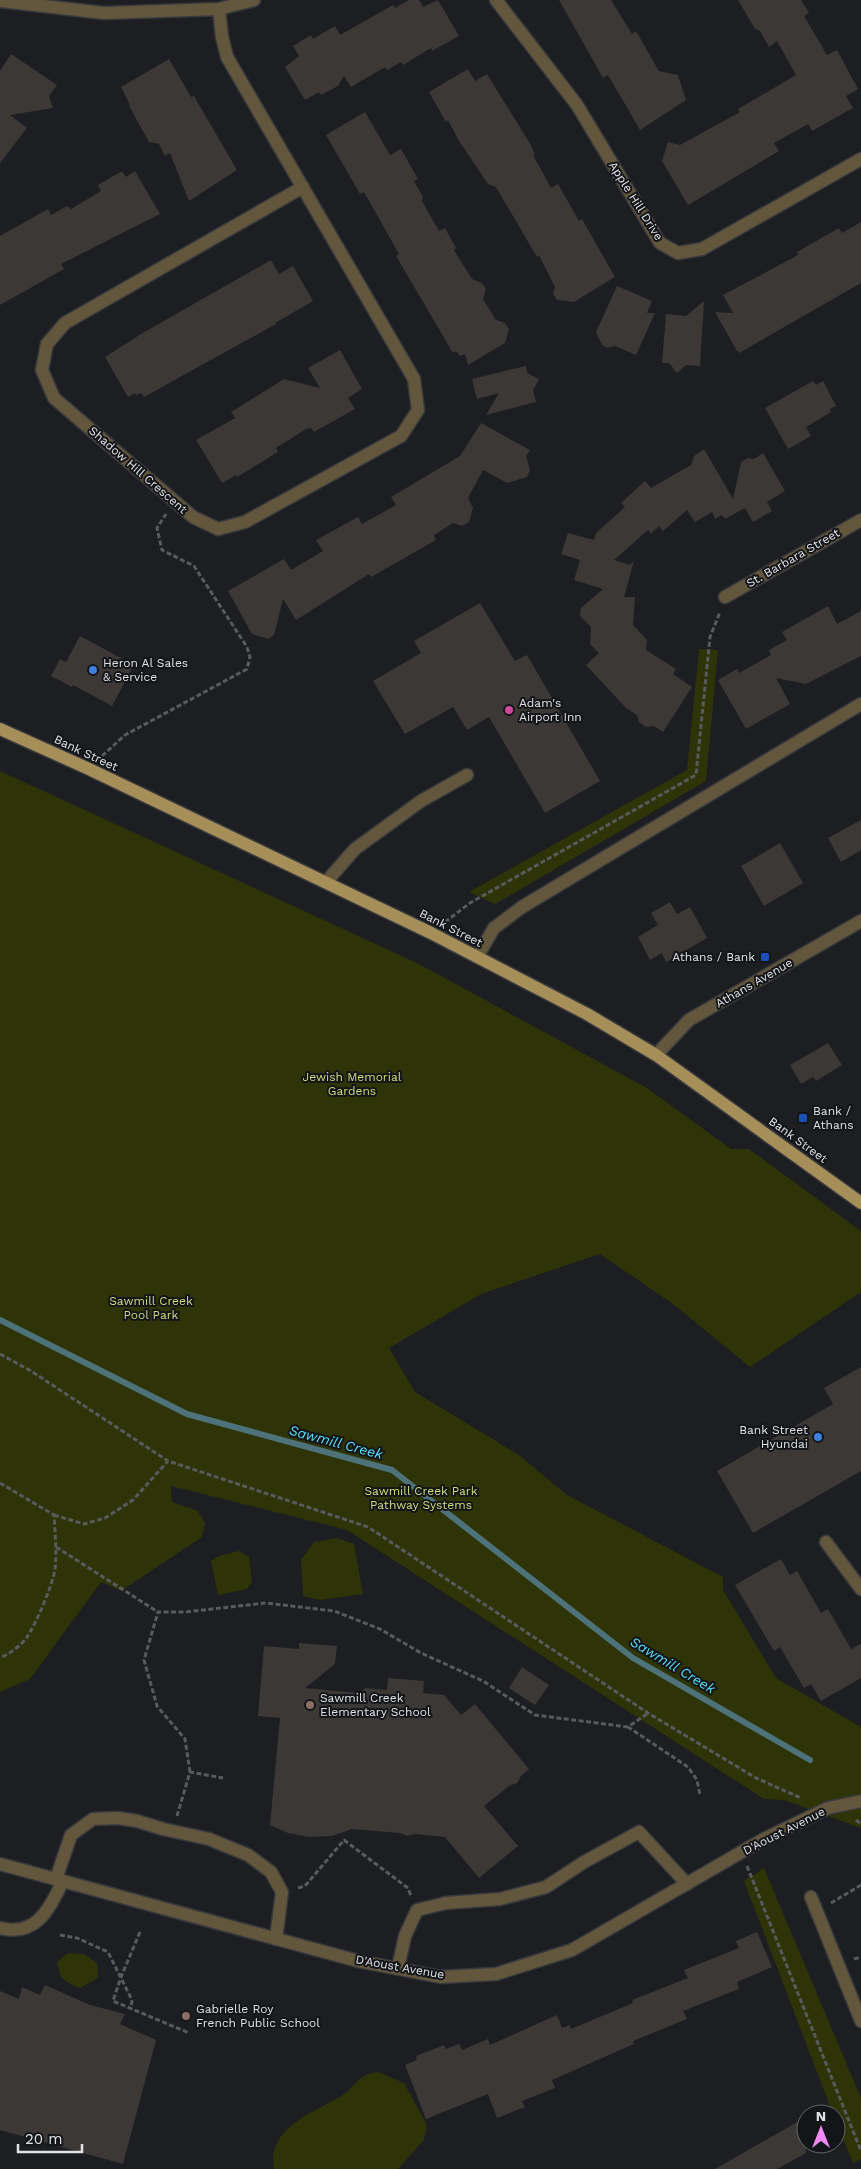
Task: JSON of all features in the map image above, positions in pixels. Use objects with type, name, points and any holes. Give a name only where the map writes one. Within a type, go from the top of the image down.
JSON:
[{"type":"main road","name":"Bank Street","points":[[0,729],[89,769],[326,882],[431,933],[587,1014],[656,1055],[861,1202]]},
{"type":"street","points":[[0,1],[104,13],[219,9],[254,0]]},
{"type":"street","name":"Apple Hill Drive","points":[[496,0],[576,105],[660,243],[678,253],[702,249],[861,160]]},
{"type":"street","name":"Shadow Hill Crescent","points":[[219,9],[222,37],[227,57],[303,187],[414,379],[418,410],[401,436],[245,522],[218,529],[193,517],[54,398],[42,370],[47,344],[65,323],[303,187]]},
{"type":"street","name":"St. Barbara Street","points":[[725,597],[861,520]]},
{"type":"street","points":[[477,957],[494,928],[522,907],[861,704]]},
{"type":"street","points":[[326,882],[355,849],[421,801],[467,775]]},
{"type":"street","name":"Athans Avenue","points":[[656,1055],[689,1020],[861,921]]},
{"type":"street","points":[[826,1542],[861,1589]]},
{"type":"street","name":"D'Aoust Avenue","points":[[0,1864],[358,1961],[441,1977],[496,1974],[572,1950],[741,1852],[828,1808],[861,1801]]},
{"type":"street","points":[[0,1928],[10,1930],[26,1928],[38,1922],[48,1909],[59,1880],[71,1835],[93,1818],[118,1818],[209,1839],[248,1855],[271,1872],[282,1892],[276,1938]]},
{"type":"street","points":[[398,1968],[405,1936],[417,1910],[446,1903],[500,1899],[546,1887],[584,1862],[639,1832],[687,1884]]},
{"type":"street","points":[[811,1897],[861,2021]]},
{"type":"path","points":[[89,769],[125,735],[247,668],[250,657],[247,647],[194,566],[162,550],[157,528],[175,502]]},
{"type":"path","points":[[431,933],[470,903],[696,775],[710,637],[725,597]]},
{"type":"path","points":[[0,1354],[31,1371],[168,1461],[368,1527],[648,1714],[756,1778],[801,1798]]},
{"type":"path","points":[[0,1483],[54,1515],[84,1524],[105,1518],[133,1500],[168,1461]]},
{"type":"path","points":[[0,1658],[8,1654],[27,1638],[51,1587],[55,1570],[54,1515]]},
{"type":"path","points":[[55,1546],[158,1612],[185,1612],[266,1603],[334,1611],[380,1629],[421,1653],[483,1681],[535,1715],[628,1727],[688,1766],[696,1780],[700,1795]]},
{"type":"path","points":[[158,1612],[144,1660],[157,1706],[185,1739],[190,1772],[173,1831]]},
{"type":"path","points":[[628,1727],[648,1714]]},
{"type":"path","points":[[190,1772],[223,1778]]},
{"type":"path","points":[[856,1820],[861,1824]]},
{"type":"path","points":[[310,1881],[344,1840],[408,1888],[417,1910]]},
{"type":"path","points":[[741,1852],[861,2151]]},
{"type":"path","points":[[817,1911],[861,1886]]},
{"type":"path","points":[[140,1932],[113,2001],[189,2033]]},
{"type":"path","points":[[60,1935],[77,1938],[108,1952],[132,2000],[131,2009]]},
{"type":"green space","points":[[699,649],[718,650],[706,781],[495,904],[469,892],[687,770]]},
{"type":"green space","points":[[0,771],[417,963],[647,1088],[731,1149],[749,1149],[861,1231],[861,1292],[750,1367],[673,1304],[600,1254],[481,1294],[389,1348],[415,1392],[519,1455],[567,1495],[723,1577],[723,1590],[776,1678],[861,1727],[861,1828],[784,1800],[764,1799],[347,1530],[171,1486],[172,1502],[198,1511],[205,1523],[202,1537],[121,1591],[101,1582],[30,1679],[0,1692]]},
{"type":"green space","points":[[337,1538],[354,1544],[363,1594],[320,1600],[303,1596],[301,1560],[314,1542]]},
{"type":"green space","points":[[239,1551],[249,1557],[252,1582],[247,1589],[218,1595],[211,1561],[219,1556]]},
{"type":"green space","points":[[764,1868],[861,2098],[861,2159],[853,2163],[846,2146],[846,2104],[829,2104],[744,1881]]},
{"type":"green space","points":[[68,1953],[84,1954],[97,1963],[98,1978],[80,1988],[67,1982],[59,1972],[57,1962]]},
{"type":"green space","points":[[378,2072],[404,2083],[427,2125],[424,2140],[398,2169],[274,2169],[273,2155],[277,2143],[284,2132],[305,2116],[341,2096],[360,2078]]},
{"type":"building","points":[[409,0],[419,0],[423,7],[438,0],[459,36],[432,51],[431,48],[403,65],[401,62],[387,70],[385,67],[351,87],[344,76],[338,86],[321,95],[319,92],[305,100],[285,67],[299,56],[293,46],[311,35],[313,39],[335,26],[340,35],[393,5],[395,8]]},
{"type":"building","points":[[559,0],[611,0],[632,34],[636,31],[659,71],[678,75],[686,100],[640,130],[608,75],[603,78]]},
{"type":"building","points":[[738,0],[801,0],[809,13],[804,16],[827,55],[837,50],[858,89],[846,96],[853,108],[812,131],[808,124],[774,143],[779,151],[688,205],[662,161],[668,142],[680,145],[740,112],[738,109],[796,75],[777,41],[769,47],[760,31],[755,29]]},
{"type":"building","points":[[11,54],[57,85],[49,96],[53,108],[10,115],[27,128],[0,163],[0,71]]},
{"type":"building","points":[[169,59],[191,97],[194,96],[237,170],[189,201],[170,153],[165,156],[159,144],[149,142],[121,87]]},
{"type":"building","points":[[468,69],[475,81],[487,74],[529,142],[535,154],[533,155],[551,188],[558,184],[579,221],[582,219],[615,277],[574,302],[557,300],[553,294],[555,287],[539,255],[537,257],[496,187],[488,184],[459,141],[448,120],[446,122],[429,92]]},
{"type":"building","points":[[365,112],[390,155],[401,149],[418,179],[414,181],[423,197],[422,201],[439,231],[445,228],[456,248],[454,250],[472,279],[482,283],[486,289],[483,299],[496,320],[505,323],[509,329],[505,343],[468,365],[465,354],[460,356],[456,351],[453,353],[396,256],[399,254],[364,192],[360,194],[326,135]]},
{"type":"building","points":[[122,171],[126,177],[135,171],[160,214],[61,264],[64,269],[0,305],[0,236],[48,209],[51,215],[67,206],[71,209],[101,191],[98,185]]},
{"type":"building","points":[[861,222],[861,283],[739,353],[715,312],[733,313],[723,295],[798,255],[797,252],[839,228],[842,233]]},
{"type":"building","points":[[271,260],[279,274],[293,266],[313,301],[276,324],[144,397],[141,393],[136,395],[135,393],[128,397],[105,357],[141,334]]},
{"type":"building","points":[[617,286],[652,301],[647,313],[655,313],[636,355],[615,346],[608,348],[602,345],[596,332]]},
{"type":"building","points":[[704,301],[700,366],[686,365],[677,373],[669,363],[662,363],[666,314],[686,316]]},
{"type":"building","points":[[340,350],[362,389],[348,398],[355,409],[314,432],[311,428],[306,429],[276,448],[278,452],[237,477],[236,475],[222,483],[196,440],[235,418],[231,412],[284,379],[320,388],[308,368]]},
{"type":"building","points":[[526,366],[527,373],[539,379],[533,390],[536,402],[486,415],[499,393],[477,399],[472,379]]},
{"type":"building","points":[[813,381],[816,385],[823,381],[836,406],[830,409],[831,412],[806,427],[811,436],[788,449],[765,408]]},
{"type":"building","points":[[481,423],[530,450],[526,456],[530,470],[527,477],[507,483],[483,470],[468,498],[473,508],[469,522],[462,526],[453,523],[434,535],[436,540],[371,577],[369,574],[296,620],[283,599],[274,635],[268,639],[252,634],[228,591],[284,559],[291,570],[323,551],[316,540],[358,517],[362,524],[396,505],[391,497],[460,456]]},
{"type":"building","points":[[704,449],[733,499],[741,462],[748,458],[754,459],[763,453],[785,491],[767,502],[772,511],[753,522],[745,508],[725,519],[722,515],[715,519],[712,512],[695,522],[687,510],[663,531],[659,526],[651,534],[648,530],[614,560],[630,565],[634,561],[624,597],[635,597],[633,625],[647,640],[646,650],[676,669],[673,674],[692,687],[663,732],[654,726],[646,727],[639,722],[637,715],[626,708],[586,665],[599,653],[590,644],[591,627],[580,616],[581,608],[603,589],[574,580],[580,560],[561,554],[568,533],[594,540],[596,533],[625,507],[621,503],[645,481],[651,488],[691,465],[694,456]]},
{"type":"building","name":"Adam's Airport Inn","points":[[480,603],[515,661],[527,655],[600,781],[545,813],[489,717],[467,730],[453,707],[405,734],[373,681],[421,653],[414,641]]},
{"type":"building","points":[[828,606],[837,624],[861,611],[861,656],[806,684],[776,678],[790,704],[746,729],[718,680],[737,669],[739,673],[771,655],[769,650],[787,640],[782,632]]},
{"type":"building","name":"Heron Al Sales & Service","points":[[80,636],[134,665],[112,706],[73,685],[72,687],[51,676],[60,659],[66,662]]},
{"type":"building","points":[[861,820],[861,850],[841,862],[828,838]]},
{"type":"building","points":[[780,843],[803,883],[764,906],[741,866]]},
{"type":"building","points":[[670,902],[677,914],[690,907],[707,938],[666,962],[662,953],[650,960],[638,937],[658,925],[651,913]]},
{"type":"building","points":[[828,1043],[842,1065],[816,1081],[813,1077],[801,1084],[790,1065]]},
{"type":"building","name":"Bank Street Hyundai","points":[[861,1367],[861,1471],[753,1533],[717,1471],[833,1404],[824,1388]]},
{"type":"building","points":[[781,1559],[790,1575],[797,1571],[821,1613],[828,1609],[851,1649],[861,1644],[861,1678],[821,1701],[811,1684],[804,1688],[780,1647],[774,1651],[735,1585]]},
{"type":"building","points":[[299,1643],[337,1646],[335,1664],[305,1688],[359,1693],[366,1688],[387,1690],[388,1678],[424,1681],[423,1693],[444,1695],[461,1715],[475,1704],[529,1769],[521,1776],[517,1783],[509,1786],[484,1806],[518,1846],[479,1878],[445,1837],[415,1834],[407,1836],[400,1833],[352,1829],[332,1836],[309,1837],[288,1833],[270,1825],[280,1718],[258,1716],[264,1646],[299,1649]]},
{"type":"building","points":[[522,1667],[549,1685],[535,1705],[509,1688]]},
{"type":"building","points":[[757,1932],[772,1967],[737,1982],[739,1989],[683,2011],[687,2019],[633,2041],[634,2044],[552,2080],[555,2088],[522,2101],[525,2107],[497,2118],[488,2094],[426,2119],[405,2065],[417,2060],[416,2056],[444,2045],[446,2049],[459,2044],[462,2050],[488,2039],[490,2045],[557,2015],[562,2028],[570,2025],[571,2029],[633,2003],[632,2000],[688,1978],[684,1970],[739,1948],[736,1941]]},
{"type":"building","points":[[45,1985],[90,2005],[125,2014],[120,2024],[156,2040],[123,2164],[0,2130],[0,1991],[19,1999],[22,1987],[40,1995]]},
{"type":"building","points":[[796,2123],[796,2154],[804,2154],[777,2169],[715,2169]]},
{"type":"waterway","name":"Sawmill Creek","points":[[0,1320],[187,1414],[392,1470],[633,1658],[810,1760]]},
{"type":"place","name":"Heron Al Sales & Service","points":[[93,670]]},
{"type":"place","name":"Adam's Airport Inn","points":[[509,710]]},
{"type":"place","name":"Athans / Bank","points":[[765,957]]},
{"type":"place","name":"Bank / Athans","points":[[803,1118]]},
{"type":"place","name":"Bank Street Hyundai","points":[[818,1437]]},
{"type":"place","name":"Sawmill Creek Elementary School","points":[[310,1705]]},
{"type":"place","name":"Gabrielle Roy French Public School","points":[[186,2016]]},
{"type":"park label","name":"Jewish Memorial Gardens","points":[[352,1084]]},
{"type":"park label","name":"Sawmill Creek Pool Park","points":[[151,1308]]},
{"type":"park label","name":"Sawmill Creek Park Pathway Systems","points":[[421,1498]]}]
